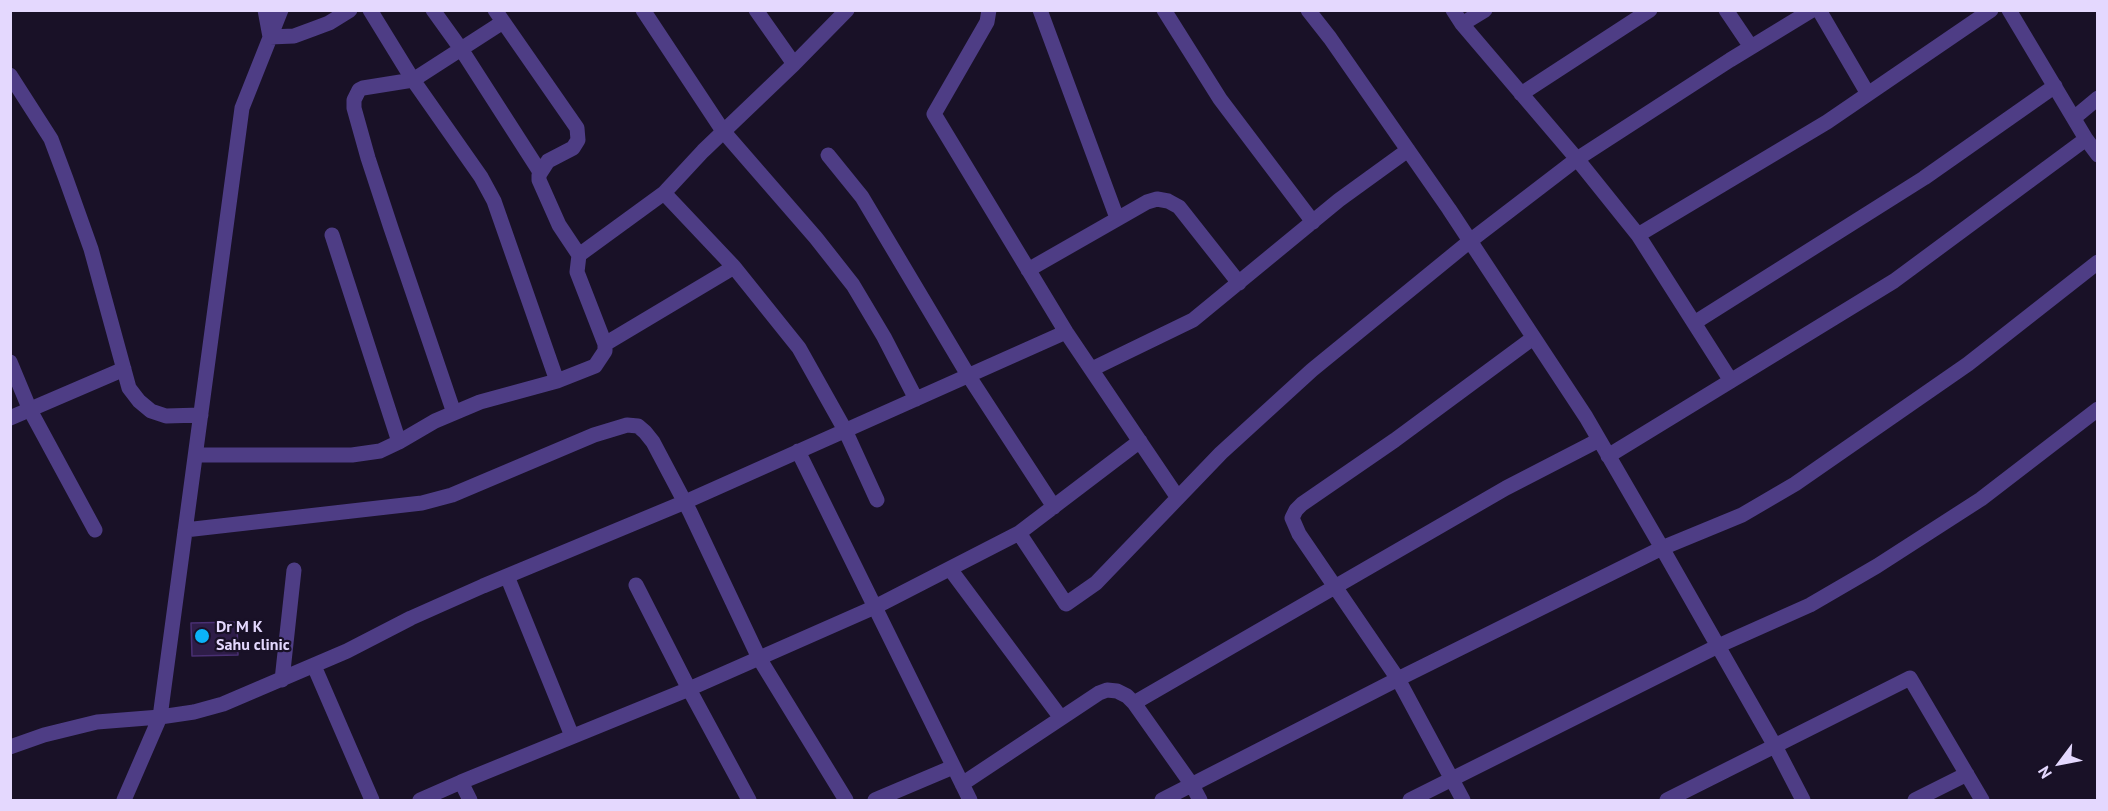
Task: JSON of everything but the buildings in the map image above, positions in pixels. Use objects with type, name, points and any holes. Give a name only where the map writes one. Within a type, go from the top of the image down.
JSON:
[{"type":"street","points":[[265,10],[270,37]]},
{"type":"street","points":[[124,801],[160,717],[242,108],[281,10]]},
{"type":"street","points":[[270,37],[294,36],[313,30],[350,10]]},
{"type":"street","points":[[370,10],[413,80],[481,177],[494,201],[557,381]]},
{"type":"street","points":[[433,10],[540,171]]},
{"type":"street","points":[[643,10],[723,132],[816,238],[853,285],[884,337],[916,399]]},
{"type":"street","points":[[756,10],[794,64]]},
{"type":"street","points":[[579,255],[664,193],[847,10]]},
{"type":"street","points":[[989,10],[987,22],[934,114],[1066,332],[1178,498]]},
{"type":"street","points":[[1040,10],[1117,218]]},
{"type":"street","points":[[1164,10],[1221,99],[1313,222]]},
{"type":"street","points":[[1308,10],[1470,241],[1599,440],[1775,746],[1803,801]]},
{"type":"street","points":[[1454,10],[1462,24],[1577,159],[1638,235],[1731,381]]},
{"type":"street","points":[[1462,24],[1485,10]]},
{"type":"street","points":[[1521,94],[1650,10]]},
{"type":"street","points":[[1726,10],[1751,47]]},
{"type":"street","points":[[1019,534],[1066,604],[1096,584],[1221,453],[1312,370],[1470,241],[1577,159],[1812,10]]},
{"type":"street","points":[[1819,10],[1868,94]]},
{"type":"street","points":[[1638,235],[1827,122],[1990,10]]},
{"type":"street","points":[[2009,10],[2097,155]]},
{"type":"street","points":[[195,455],[352,455],[380,451],[435,421],[454,413],[480,402],[557,381],[596,366],[605,351],[605,344],[577,272],[579,255],[559,225],[539,180],[540,171],[548,161],[573,148],[578,140],[577,128],[499,16],[460,49],[413,80],[363,88],[355,95],[354,108],[390,228],[454,413]]},
{"type":"street","points":[[10,75],[55,149],[91,249],[129,388],[151,411],[166,416],[201,415]]},
{"type":"street","points":[[1694,323],[1924,178],[2055,86]]},
{"type":"street","points":[[2074,118],[2097,98]]},
{"type":"street","points":[[1608,456],[1894,281],[2086,140]]},
{"type":"street","points":[[1092,369],[1193,320],[1339,200],[1408,150]]},
{"type":"street","points":[[828,156],[862,197],[968,375],[1054,507]]},
{"type":"street","points":[[664,193],[734,267],[799,348],[845,430],[877,500]]},
{"type":"street","points":[[1028,270],[1117,218],[1157,199],[1168,201],[1179,207],[1239,283]]},
{"type":"street","points":[[332,235],[399,442]]},
{"type":"street","points":[[1162,801],[1398,679],[1662,548],[1742,515],[1795,484],[1968,364],[2097,262]]},
{"type":"street","points":[[605,344],[734,267]]},
{"type":"street","points":[[10,747],[44,735],[97,722],[160,717],[222,704],[314,666],[411,618],[685,502],[1066,332]]},
{"type":"street","points":[[1463,801],[1398,679],[1335,588],[1292,518],[1296,510],[1533,338]]},
{"type":"street","points":[[10,362],[30,410],[95,530]]},
{"type":"street","points":[[10,418],[124,369]]},
{"type":"street","points":[[1410,801],[1718,646],[1810,605],[1981,499],[2097,409]]},
{"type":"street","points":[[185,530],[422,502],[452,495],[594,435],[627,425],[638,426],[645,432],[685,502],[759,658],[846,801]]},
{"type":"street","points":[[1134,703],[1506,488],[1599,440]]},
{"type":"street","points":[[420,801],[689,689],[875,607],[1019,534],[1140,441]]},
{"type":"street","points":[[798,451],[970,801]]},
{"type":"street","points":[[950,569],[1062,718]]},
{"type":"street","points":[[282,680],[294,570]]},
{"type":"street","points":[[507,576],[572,736]]},
{"type":"street","points":[[636,585],[749,801]]},
{"type":"street","points":[[314,666],[372,801]]},
{"type":"street","points":[[1667,801],[1910,678],[1982,801]]},
{"type":"street","points":[[962,784],[1099,693],[1107,690],[1117,691],[1134,703],[1192,784],[1200,801]]},
{"type":"street","points":[[875,801],[954,767]]},
{"type":"street","points":[[1915,801],[1967,774]]},
{"type":"street","points":[[461,782],[470,801]]},
{"type":"place","name":"Dr M K Sahu clinic","points":[[202,636]]}]
